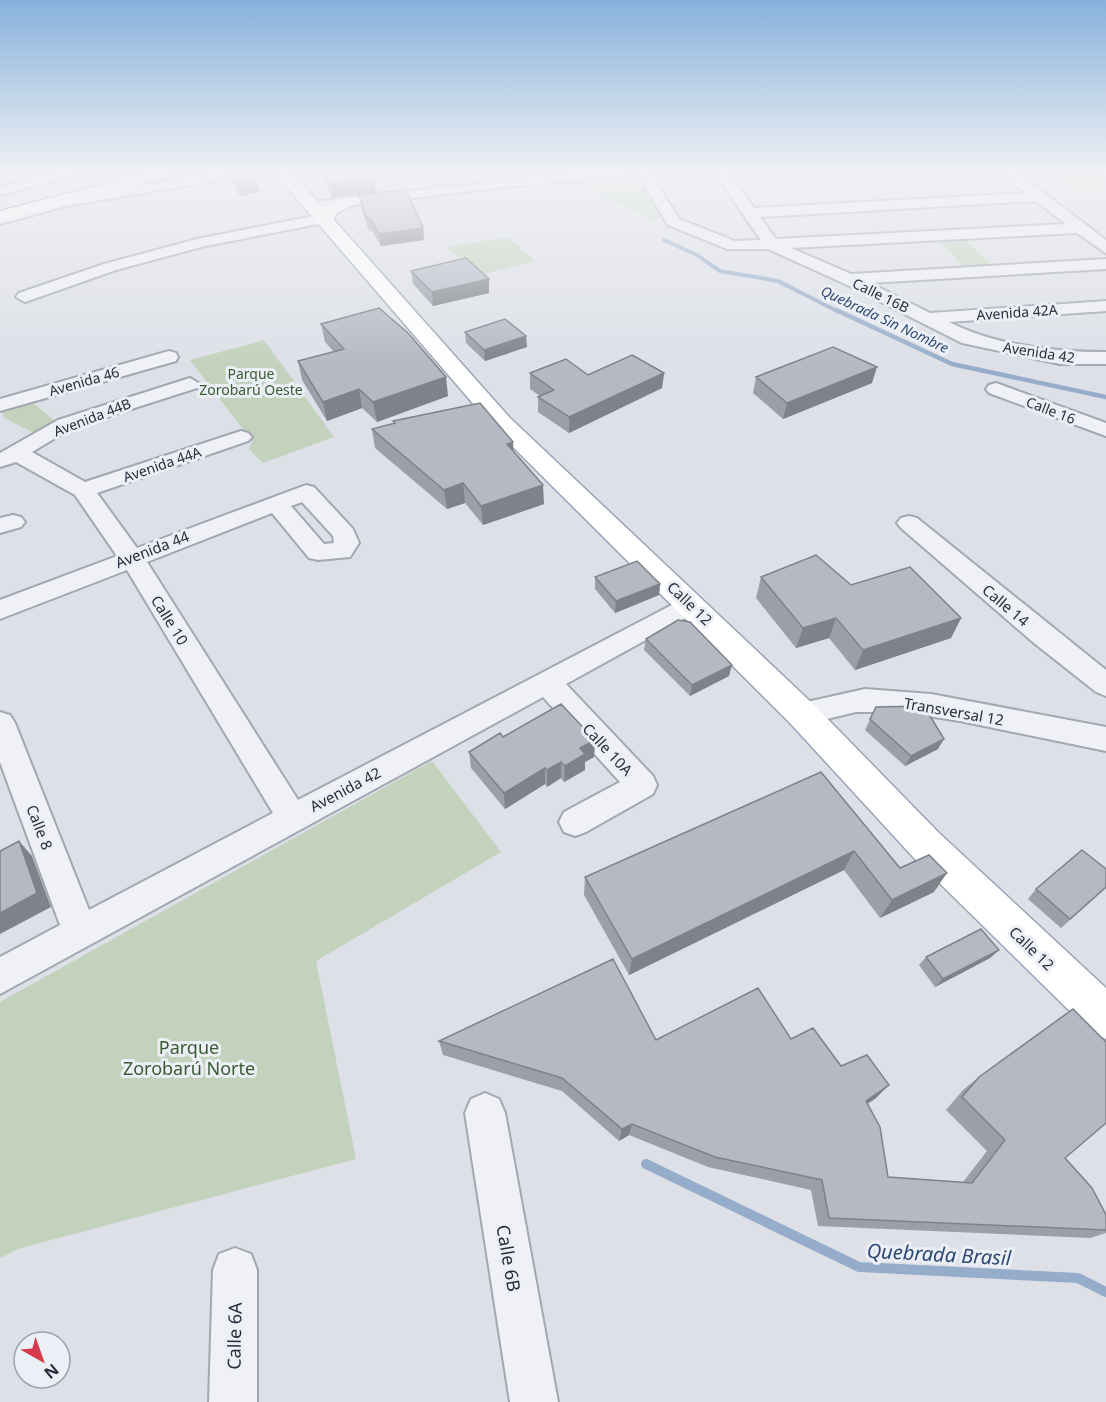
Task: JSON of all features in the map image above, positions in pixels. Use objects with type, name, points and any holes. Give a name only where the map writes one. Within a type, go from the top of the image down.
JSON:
[{"type":"main road","name":"Calle 12","points":[[340,236],[502,423],[691,604],[802,714],[926,844],[1106,1017]]},
{"type":"street","points":[[25,297],[111,267],[227,236]]},
{"type":"street","points":[[709,236],[730,245],[772,245],[927,236]]},
{"type":"street","name":"Calle 16B","points":[[766,236],[772,245],[849,279],[972,340]]},
{"type":"street","points":[[1091,236],[1106,248]]},
{"type":"street","points":[[849,279],[1106,264]]},
{"type":"street","name":"Avenida 42A","points":[[928,318],[1106,306]]},
{"type":"street","name":"Avenida 42","points":[[972,340],[1068,359],[1106,358]]},
{"type":"street","name":"Avenida 46","points":[[0,405],[169,357]]},
{"type":"street","name":"Avenida 44B","points":[[8,457],[65,424],[190,384]]},
{"type":"street","name":"Calle 16","points":[[996,389],[1106,430]]},
{"type":"street","points":[[35,395],[65,424]]},
{"type":"street","name":"Avenida 44A","points":[[83,490],[241,437]]},
{"type":"street","name":"Calle 10","points":[[8,457],[83,490],[131,557],[292,817]]},
{"type":"street","name":"Avenida 44","points":[[0,610],[131,557],[276,503],[306,492],[345,534],[347,543],[341,551],[318,552],[276,503]]},
{"type":"street","name":"Calle 14","points":[[909,523],[1043,636],[1106,685]]},
{"type":"street","name":"Avenida 42","points":[[0,976],[691,604]]},
{"type":"street","name":"Calle 10A","points":[[547,682],[642,786],[575,822]]},
{"type":"street","name":"Transversal 12","points":[[802,714],[872,699],[916,702],[1063,733],[1106,739]]},
{"type":"street","name":"Calle 8","points":[[0,723],[80,931]]},
{"type":"street","name":"Calle 6B","points":[[485,1113],[534,1402]]},
{"type":"street","name":"Calle 6A","points":[[233,1402],[235,1270]]},
{"type":"green space","points":[[508,237],[535,261],[482,274],[471,269],[446,247]]},
{"type":"green space","points":[[967,241],[992,266],[964,267],[940,242]]},
{"type":"green space","name":"Parque Zorobarú Oeste","points":[[264,340],[334,437],[263,463],[249,449],[252,441],[190,360]]},
{"type":"green space","points":[[30,400],[56,422],[36,434],[4,418],[1,408]]},
{"type":"green space","name":"Parque Zorobarú Norte","points":[[432,761],[501,852],[316,961],[356,1159],[21,1248],[0,1258],[0,1002]]},
{"type":"building","points":[[466,258],[489,279],[432,292],[411,271]]},
{"type":"building","points":[[379,308],[408,333],[446,377],[373,402],[359,389],[323,402],[298,361],[344,349],[321,324]]},
{"type":"building","points":[[505,319],[526,336],[484,350],[465,332]]},
{"type":"building","points":[[833,347],[877,367],[787,403],[756,377]]},
{"type":"building","points":[[632,355],[664,373],[569,417],[538,397],[554,390],[530,373],[566,359],[588,375]]},
{"type":"building","points":[[480,403],[513,442],[507,444],[543,485],[481,506],[463,483],[444,490],[372,429],[395,423],[393,421]]},
{"type":"building","points":[[816,555],[851,585],[910,567],[961,618],[863,650],[836,618],[803,628],[761,577]]},
{"type":"building","points":[[637,561],[660,584],[616,601],[595,577]]},
{"type":"building","points":[[678,620],[690,622],[732,665],[692,685],[646,639]]},
{"type":"building","points":[[561,704],[595,740],[580,748],[585,754],[565,766],[561,762],[547,770],[545,768],[504,793],[469,752],[500,733],[503,737]]},
{"type":"building","points":[[924,706],[944,739],[911,756],[870,719],[876,707]]},
{"type":"building","points":[[821,772],[900,868],[929,855],[947,873],[892,900],[854,851],[632,959],[585,877]]},
{"type":"building","points":[[19,841],[37,893],[0,913],[0,851]]},
{"type":"building","points":[[1082,850],[1106,869],[1106,887],[1070,919],[1036,889]]},
{"type":"building","points":[[981,929],[999,950],[943,979],[926,957]]},
{"type":"building","points":[[613,959],[656,1040],[758,988],[791,1039],[813,1028],[841,1066],[867,1055],[889,1085],[866,1101],[880,1127],[888,1177],[972,1183],[1005,1140],[962,1097],[979,1077],[1073,1009],[1106,1042],[1106,1123],[1065,1158],[1092,1188],[1106,1215],[1106,1230],[829,1218],[822,1180],[715,1157],[632,1124],[622,1129],[562,1078],[439,1041]]},
{"type":"waterway","name":"Quebrada Sin Nombre","points":[[664,240],[697,255],[720,271],[778,281],[839,312]]},
{"type":"waterway","name":"Quebrada Sin Nombre","points":[[836,310],[952,364],[1106,397]]},
{"type":"waterway","name":"Quebrada Brasil","points":[[646,1164],[859,1267],[1078,1278],[1106,1292]]}]
